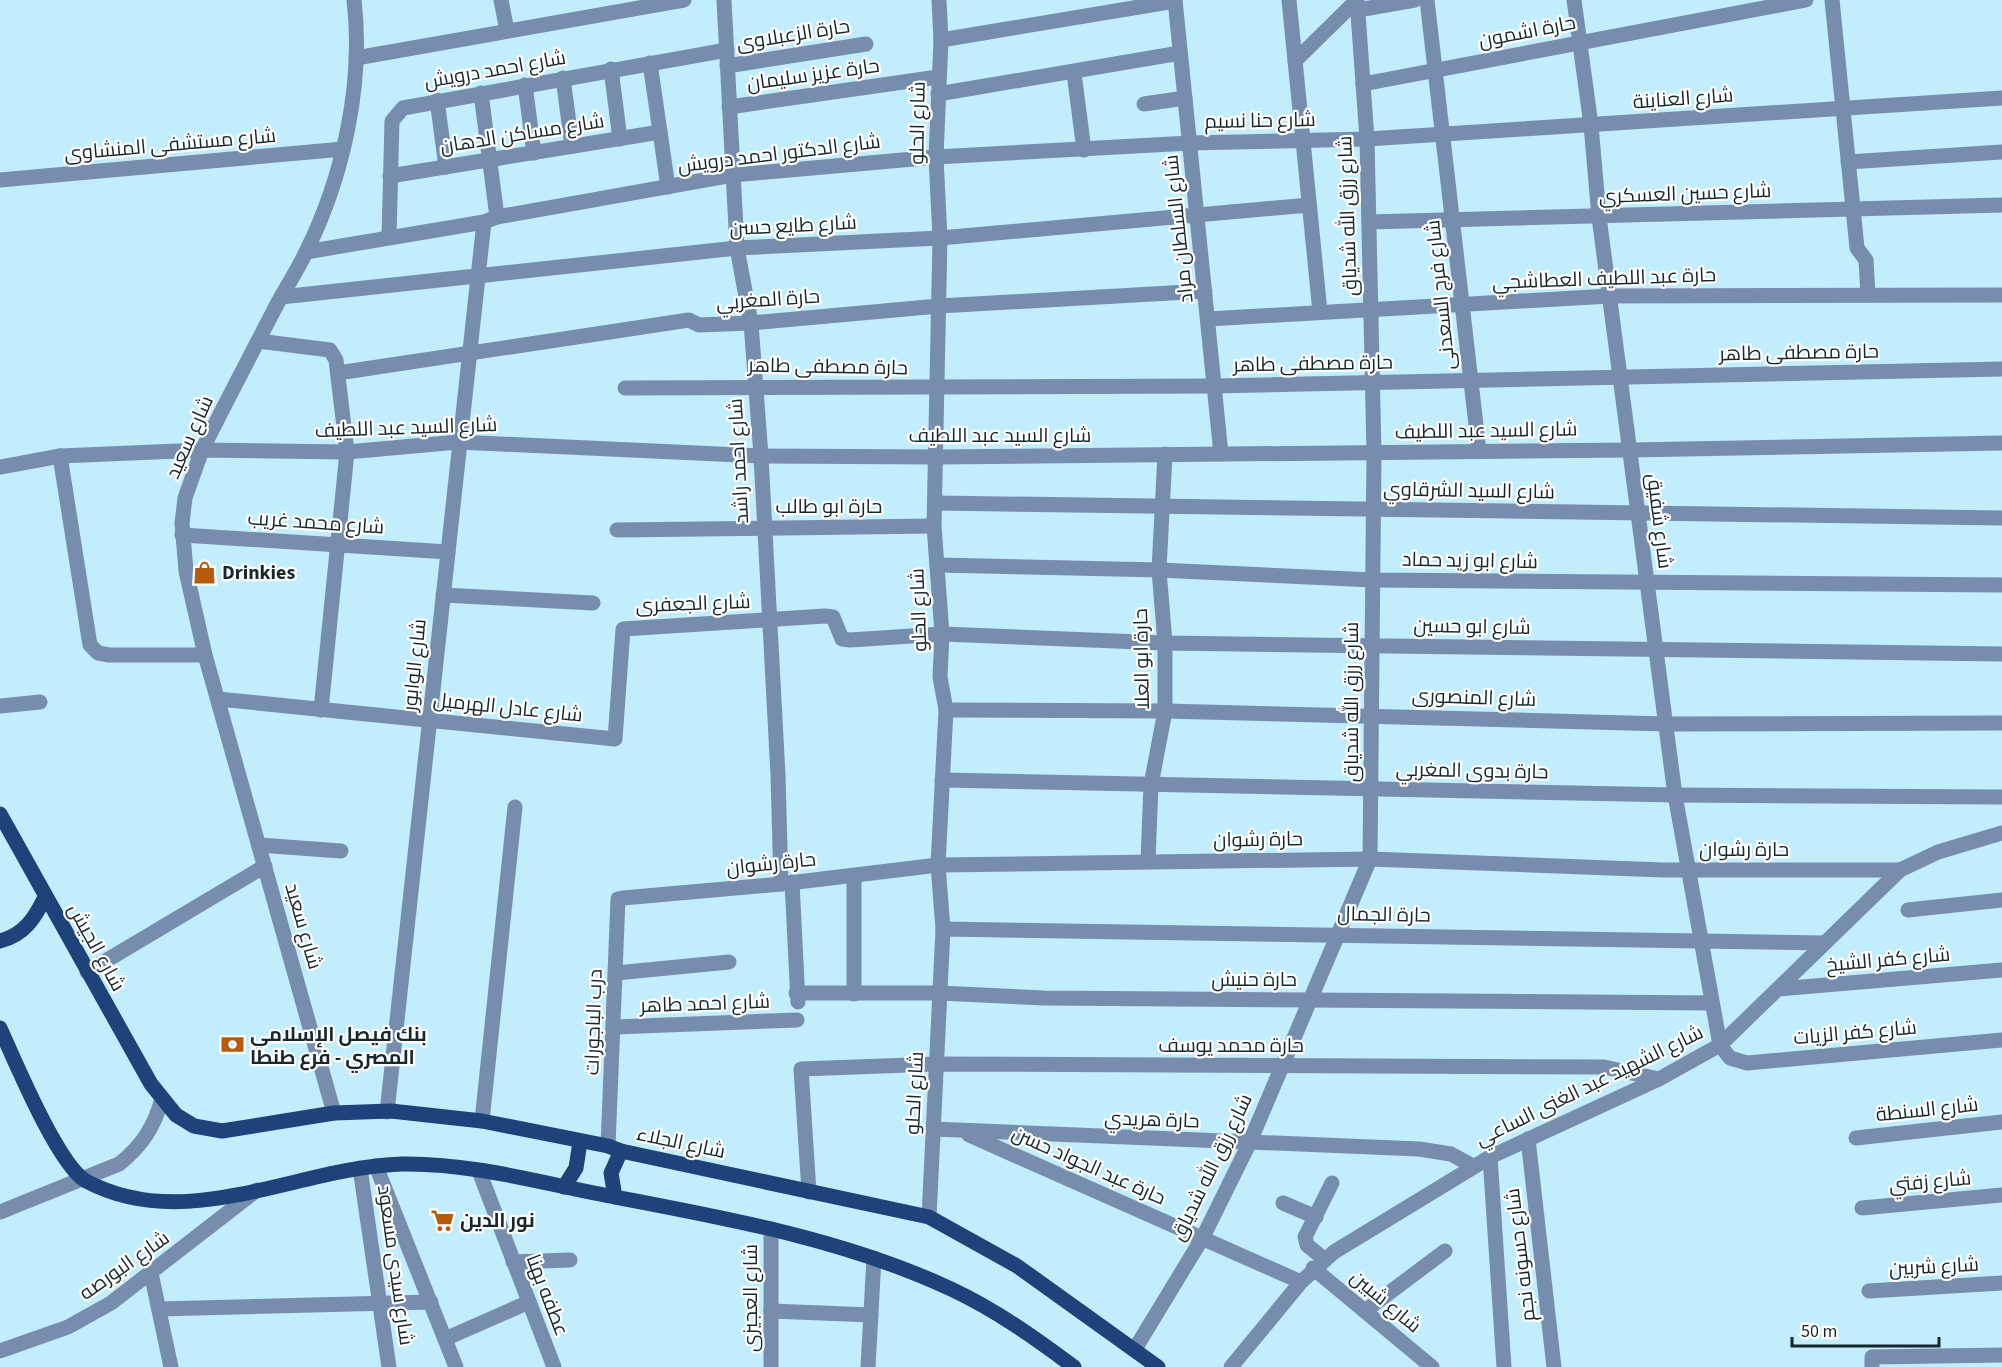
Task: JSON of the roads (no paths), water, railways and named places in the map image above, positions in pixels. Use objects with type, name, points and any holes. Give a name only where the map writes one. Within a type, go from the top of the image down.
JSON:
[{"type":"main road","name":"شارع الجيش","points":[[0,814],[87,972],[151,1084],[162,1099]]},
{"type":"main road","points":[[0,941],[12,938],[33,921],[45,897]]},
{"type":"main road","points":[[0,1028],[52,1139],[84,1180],[125,1195],[169,1203],[214,1200],[376,1166],[428,1165],[479,1171],[771,1229],[874,1258],[953,1290],[990,1309],[1056,1361],[1074,1367]]},
{"type":"main road","name":"شارع الجلاء","points":[[162,1099],[176,1114],[194,1125],[222,1131],[334,1113],[387,1112],[482,1121],[929,1217],[1017,1266],[1158,1367]]},
{"type":"main road","points":[[564,1187],[576,1168],[580,1142]]},
{"type":"main road","points":[[615,1148],[611,1173],[615,1197]]},
{"type":"street","name":"شارع سعيد","points":[[334,1113],[205,655],[186,571],[182,535],[185,498],[202,450],[306,252],[329,197],[343,149],[352,104],[356,58],[354,0]]},
{"type":"street","points":[[501,0],[507,31]]},
{"type":"street","points":[[356,58],[684,0]]},
{"type":"street","name":"شارع احمد راشد","points":[[724,0],[737,248],[751,323],[761,456],[769,621],[797,998]]},
{"type":"street","name":"شارع الحلو","points":[[929,1217],[943,929],[938,865],[946,710],[940,676],[942,634],[934,526],[938,457],[936,389],[940,238],[936,157],[941,40],[939,0]]},
{"type":"street","points":[[1289,0],[1320,312]]},
{"type":"street","points":[[1295,61],[1357,3],[1415,0]]},
{"type":"street","name":"شارع فرج السعدنى","points":[[1427,0],[1433,70],[1443,134],[1479,451]]},
{"type":"street","name":"شارع شفيق","points":[[1574,0],[1591,125],[1599,217],[1675,795],[1720,1045]]},
{"type":"street","name":"حارة اشمون","points":[[1363,84],[1806,0]]},
{"type":"street","points":[[1832,0],[1857,248],[1866,260],[1868,295]]},
{"type":"street","points":[[941,40],[1175,1]]},
{"type":"street","name":"شارع السلطان مراد","points":[[1175,1],[1221,454]]},
{"type":"street","name":"شارع رزق الله شدياق","points":[[1135,1349],[1203,1237],[1249,1144],[1370,859],[1374,453],[1367,140],[1357,3]]},
{"type":"street","name":"حارة الزعبلاوى","points":[[727,66],[866,44]]},
{"type":"street","name":"شارع احمد درويش","points":[[388,237],[392,121],[397,112],[403,108],[525,84],[727,50]]},
{"type":"street","points":[[938,94],[1074,73],[1180,53]]},
{"type":"street","points":[[650,63],[668,187]]},
{"type":"street","points":[[611,69],[620,139]]},
{"type":"street","points":[[1074,73],[1084,150]]},
{"type":"street","name":"حارة عزيز سليمان","points":[[729,107],[938,77]]},
{"type":"street","points":[[563,78],[572,146]]},
{"type":"street","points":[[525,84],[534,153]]},
{"type":"street","name":"شارع الوابور","points":[[387,1112],[458,442],[478,277],[490,220],[490,160],[481,93]]},
{"type":"street","points":[[1144,104],[1185,98]]},
{"type":"street","name":"شارع العناينة","points":[[1367,140],[2002,98]]},
{"type":"street","points":[[437,100],[446,167]]},
{"type":"street","name":"شارع مساكن الدهان","points":[[390,176],[660,132]]},
{"type":"street","name":"شارع حنا نسيم","points":[[1190,143],[1367,140]]},
{"type":"street","name":"شارع الدكتور احمد درويش","points":[[306,252],[733,175],[936,157],[1190,143]]},
{"type":"street","name":"شارع مستشفى المنشاوى","points":[[0,180],[343,149]]},
{"type":"street","points":[[1848,162],[2002,152]]},
{"type":"street","name":"شارع طايع حسن","points":[[281,297],[737,248],[940,238],[1309,205]]},
{"type":"street","name":"شارع حسين العسكري","points":[[1369,222],[2002,205]]},
{"type":"street","name":"حارة المغربي","points":[[338,373],[689,320],[699,325],[751,323],[939,306],[1205,291]]},
{"type":"street","name":"حارة عبد اللطيف العطاشجي","points":[[1208,319],[1610,296],[2002,295]]},
{"type":"street","points":[[258,341],[330,350],[335,355],[347,452],[321,710]]},
{"type":"street","name":"حارة مصطفى طاهر","points":[[625,388],[754,386],[936,389],[1215,386],[2002,369]]},
{"type":"street","name":"شارع السيد عبد اللطيف","points":[[0,467],[60,456],[202,450],[347,452],[458,442],[761,456],[938,457],[1630,450],[2002,442]]},
{"type":"street","name":"حارة ابو العلا","points":[[1148,861],[1151,785],[1165,711],[1165,643],[1160,570],[1165,454]]},
{"type":"street","points":[[60,456],[90,645],[98,653],[109,655],[205,655]]},
{"type":"street","name":"شارع السيد الشرقاوي","points":[[936,503],[2002,518]]},
{"type":"street","name":"حارة ابو طالب","points":[[616,530],[934,526]]},
{"type":"street","name":"شارع محمد غريب","points":[[182,535],[448,552]]},
{"type":"street","name":"شارع ابو زيد حماد","points":[[937,565],[1160,570],[1373,580],[2002,585]]},
{"type":"street","points":[[443,595],[593,603]]},
{"type":"street","name":"شارع ابو حسين","points":[[769,621],[833,617],[839,635],[850,640],[942,634],[1165,643],[2002,654]]},
{"type":"street","name":"شارع الجعفرى","points":[[615,739],[622,629],[769,621]]},
{"type":"street","name":"شارع عادل الهرميل","points":[[218,699],[615,739]]},
{"type":"street","points":[[0,706],[40,702]]},
{"type":"street","name":"شارع المنصورى","points":[[946,710],[1372,715],[1666,724],[2002,723]]},
{"type":"street","name":"حارة بدوى المغربي","points":[[942,780],[1675,795],[2002,797]]},
{"type":"street","points":[[482,1121],[515,807]]},
{"type":"street","name":"شارع الشهيد عبد الغنى الساعي","points":[[1231,1367],[1301,1282],[1319,1264],[1473,1166],[1659,1079],[1720,1045],[1900,870],[1938,852],[2002,837]]},
{"type":"street","points":[[259,845],[341,851]]},
{"type":"street","name":"حارة رشوان","points":[[618,899],[854,876],[938,865],[1370,859],[1689,870],[1900,870]]},
{"type":"street","points":[[87,972],[265,866]]},
{"type":"street","points":[[854,876],[854,994]]},
{"type":"street","name":"درب الباجورات","points":[[615,1148],[618,899]]},
{"type":"street","points":[[1908,910],[2002,900]]},
{"type":"street","name":"حارة الجمال","points":[[943,929],[1824,944]]},
{"type":"street","points":[[616,973],[729,962]]},
{"type":"street","name":"شارع كفر الشيخ","points":[[1778,989],[2002,970]]},
{"type":"street","name":"حارة حنيش","points":[[797,998],[854,994],[940,993],[1044,998],[1712,1003]]},
{"type":"street","name":"شارع احمد طاهر","points":[[615,1027],[797,1020]]},
{"type":"street","name":"شارع كفر الزيات","points":[[1720,1045],[1730,1058],[1747,1063],[2002,1040]]},
{"type":"street","name":"حارة محمد يوسف","points":[[809,1192],[801,1069],[936,1064],[1604,1067],[1659,1079]]},
{"type":"street","points":[[0,1212],[119,1164],[135,1152],[152,1127],[162,1099]]},
{"type":"street","name":"شارع السنطة","points":[[1856,1138],[2002,1122]]},
{"type":"street","name":"حارة هريدي","points":[[933,1129],[1249,1144],[1419,1149],[1451,1154],[1473,1166]]},
{"type":"street","name":"حارة عبد الجواد حسن","points":[[960,1131],[1301,1282]]},
{"type":"street","name":"شارع حسونه نجم","points":[[1528,1139],[1554,1367]]},
{"type":"street","points":[[1490,1157],[1504,1367]]},
{"type":"street","points":[[376,1166],[456,1367]]},
{"type":"street","name":"شارع سيدى مسعود","points":[[360,1168],[389,1367]]},
{"type":"street","name":"عطفه بهنا","points":[[479,1171],[554,1367]]},
{"type":"street","points":[[1283,1203],[1316,1216],[1332,1183]]},
{"type":"street","name":"شارع البورصه","points":[[0,1351],[68,1328],[111,1303],[258,1189]]},
{"type":"street","name":"شارع زفتي","points":[[1862,1208],[2002,1196]]},
{"type":"street","name":"شارع شبين","points":[[1316,1216],[1305,1242],[1319,1264],[1365,1311],[1432,1367]]},
{"type":"street","name":"شارع العجيزى","points":[[771,1229],[771,1367]]},
{"type":"street","points":[[1365,1311],[1445,1251]]},
{"type":"street","points":[[868,1367],[874,1258]]},
{"type":"street","points":[[513,1263],[570,1260]]},
{"type":"street","points":[[151,1273],[171,1367]]},
{"type":"street","name":"شارع شربين","points":[[1869,1290],[2002,1283]]},
{"type":"street","points":[[160,1310],[430,1302]]},
{"type":"street","points":[[445,1339],[528,1302]]},
{"type":"street","points":[[771,1311],[871,1315]]},
{"type":"street","points":[[0,1336],[15,1346]]},
{"type":"street","points":[[1872,1362],[2002,1355]]},
{"type":"place","name":"Drinkies","points":[[204,572]]},
{"type":"place","name":"بنك فيصل الإسلامي المصري - فرع طنطا","points":[[232,1045]]},
{"type":"place","name":"نور الدين","points":[[442,1220]]}]
